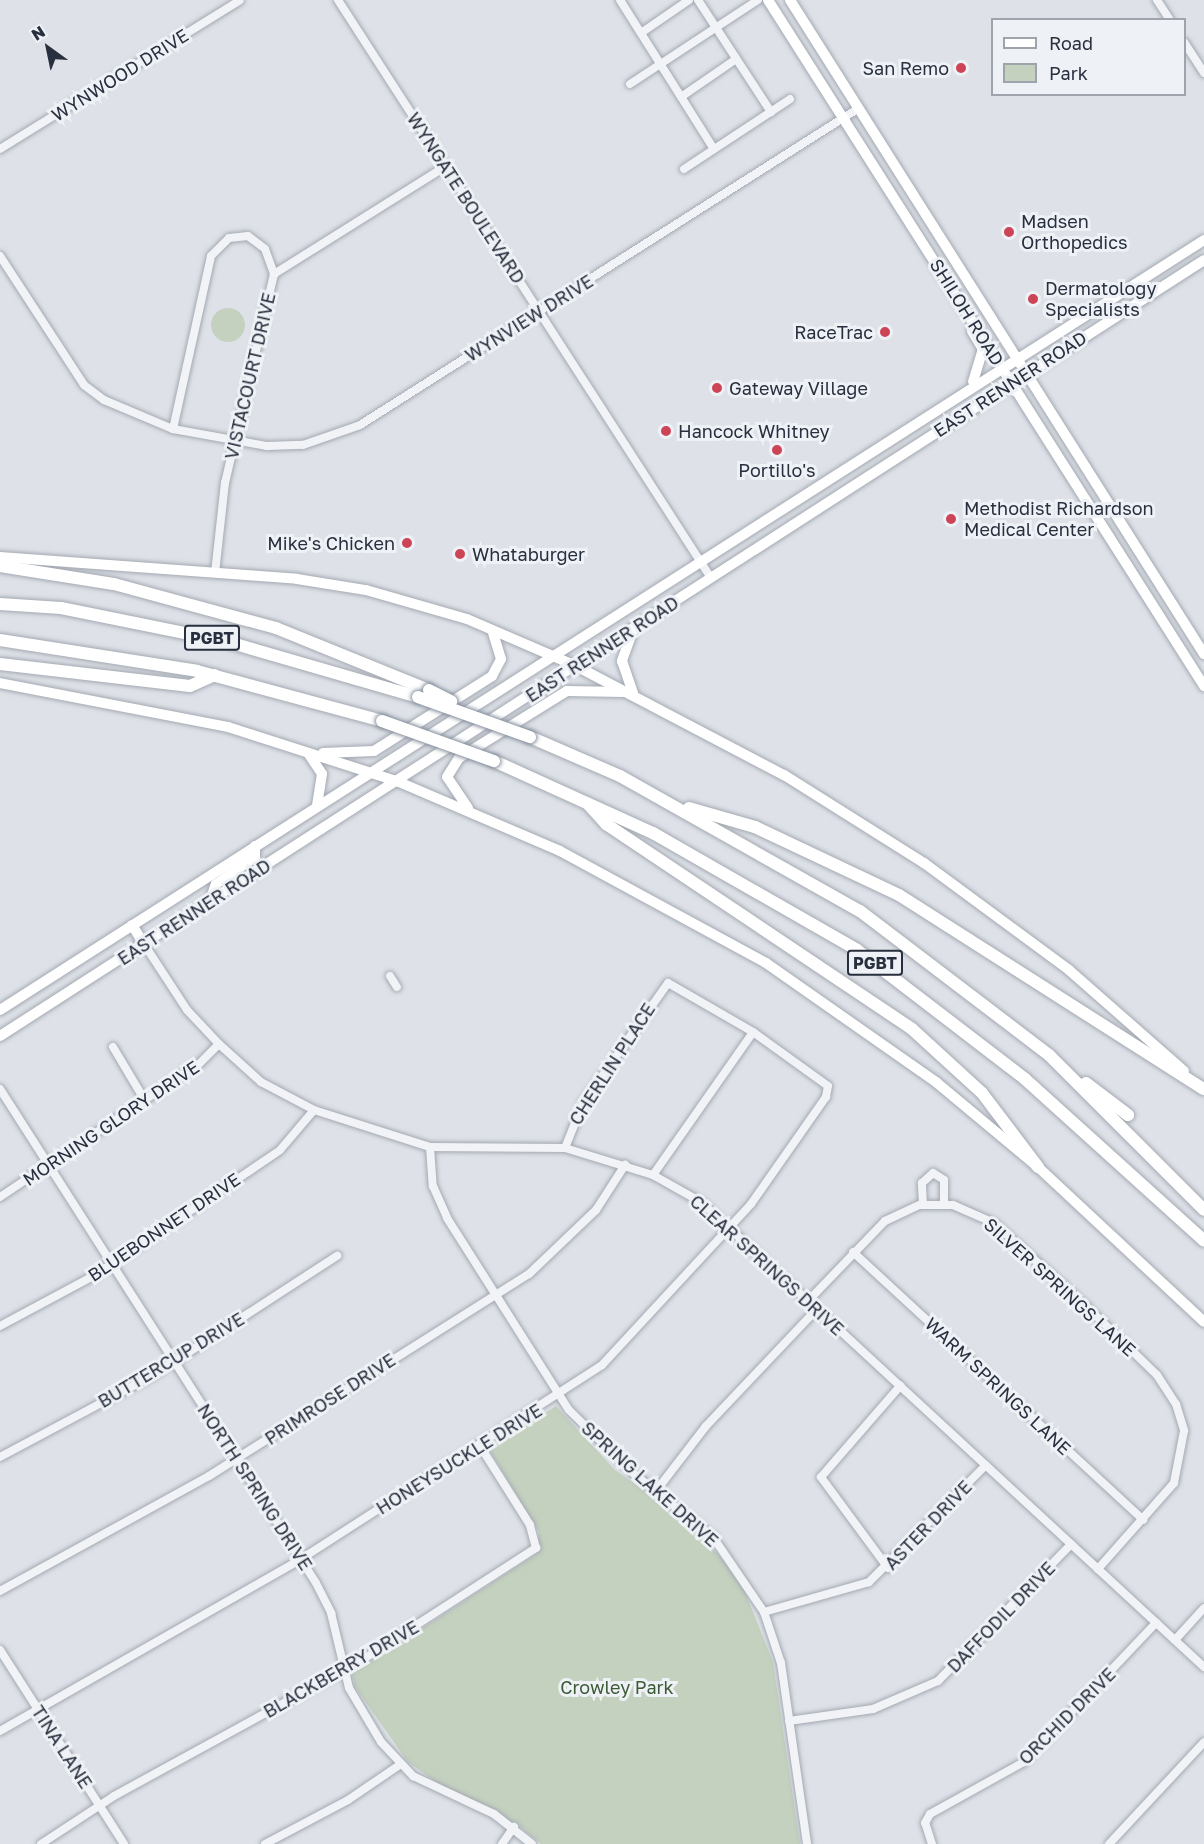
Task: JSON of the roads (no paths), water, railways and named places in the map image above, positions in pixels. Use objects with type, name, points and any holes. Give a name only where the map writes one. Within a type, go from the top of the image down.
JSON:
[{"type":"highway","points":[[0,566],[114,584],[276,628],[424,693]]},
{"type":"highway","name":"PGBT","points":[[0,604],[61,608],[225,641],[424,693],[530,737],[670,803],[860,911],[1049,1055],[1204,1210]]},
{"type":"highway","name":"PGBT","points":[[0,640],[215,675],[382,721],[494,761],[583,799],[714,866],[890,973],[1049,1099],[1204,1241]]},
{"type":"highway","points":[[0,664],[190,686],[215,675]]},
{"type":"highway","points":[[583,799],[606,824],[912,1029],[982,1094],[1038,1167]]},
{"type":"highway","points":[[670,803],[755,827],[899,895],[1204,1089]]},
{"type":"highway","points":[[1049,1055],[1128,1115]]},
{"type":"main road","name":"SHILOH ROAD","points":[[768,0],[845,117],[1010,383],[1200,673],[1204,686]]},
{"type":"main road","name":"SHILOH ROAD","points":[[790,0],[938,230],[1204,654]]},
{"type":"main road","points":[[922,240],[938,230]]},
{"type":"main road","name":"EAST RENNER ROAD","points":[[5,1006],[552,657],[1017,356],[1204,240]]},
{"type":"main road","name":"EAST RENNER ROAD","points":[[0,1036],[399,782],[829,500],[1204,260]]},
{"type":"main road","points":[[945,276],[945,286],[983,349],[978,378],[968,388]]},
{"type":"main road","points":[[881,467],[883,443]]},
{"type":"main road","points":[[829,500],[839,484],[836,473]]},
{"type":"main road","points":[[1082,492],[1096,482]]},
{"type":"main road","points":[[0,557],[215,573],[368,590],[492,630],[576,666],[633,693],[784,775],[924,863],[1069,970],[1204,1089]]},
{"type":"main road","points":[[633,693],[622,652],[634,629]]},
{"type":"main road","points":[[308,753],[374,751],[492,676],[501,659],[492,630]]},
{"type":"main road","points":[[0,683],[172,713],[308,753],[399,782],[469,810],[560,851],[766,963],[936,1082],[1038,1167],[1204,1322]]},
{"type":"main road","points":[[469,810],[447,777],[459,758],[567,691],[633,693]]},
{"type":"main road","points":[[308,753],[324,786],[315,808]]},
{"type":"main road","points":[[210,901],[216,884],[255,857],[255,846]]},
{"type":"main road","points":[[132,925],[144,944]]},
{"type":"main road","points":[[0,1019],[5,1006]]},
{"type":"street","name":"WYNWOOD DRIVE","points":[[0,150],[240,0]]},
{"type":"street","name":"WYNGATE BOULEVARD","points":[[338,0],[711,578]]},
{"type":"street","points":[[620,0],[714,149]]},
{"type":"street","points":[[641,33],[689,0]]},
{"type":"street","points":[[698,0],[771,112]]},
{"type":"street","points":[[630,84],[758,0]]},
{"type":"street","points":[[1157,0],[1169,18]]},
{"type":"street","points":[[1186,44],[1204,73]]},
{"type":"street","points":[[681,96],[736,59]]},
{"type":"street","points":[[684,169],[790,99]]},
{"type":"street","name":"WYNVIEW DRIVE","points":[[0,256],[84,385],[128,414],[173,429],[234,440],[291,445],[330,439],[540,312],[860,108]]},
{"type":"street","name":"VISTACOURT DRIVE","points":[[215,573],[234,440],[274,274],[446,166]]},
{"type":"street","points":[[173,429],[211,256],[229,238],[248,236],[265,249],[274,274]]},
{"type":"street","name":"CLEAR SPRINGS DRIVE","points":[[144,944],[187,1010],[219,1044],[261,1082],[314,1110],[430,1147],[565,1148],[653,1175],[701,1202],[1204,1667]]},
{"type":"street","points":[[390,976],[397,987]]},
{"type":"street","name":"CHERLIN PLACE","points":[[565,1148],[583,1103],[668,983],[753,1032]]},
{"type":"street","points":[[653,1175],[753,1032]]},
{"type":"street","name":"HONEYSUCKLE DRIVE","points":[[0,1731],[36,1707],[301,1559],[559,1396],[617,1352],[731,1229],[826,1097],[828,1086],[753,1032]]},
{"type":"street","name":"MORNING GLORY DRIVE","points":[[0,1197],[49,1167],[219,1044]]},
{"type":"street","points":[[113,1047],[144,1099]]},
{"type":"street","name":"NORTH SPRING DRIVE","points":[[0,1089],[301,1559],[331,1613],[342,1672],[360,1711],[401,1764],[435,1790],[514,1827],[532,1844]]},
{"type":"street","name":"BLUEBONNET DRIVE","points":[[0,1326],[110,1264],[280,1150],[314,1110]]},
{"type":"street","name":"SPRING LAKE DRIVE","points":[[430,1147],[439,1203],[559,1396],[583,1427],[713,1537],[764,1611],[781,1664],[807,1844]]},
{"type":"street","name":"PRIMROSE DRIVE","points":[[0,1591],[237,1459],[496,1295],[556,1251],[596,1210],[625,1165]]},
{"type":"street","points":[[923,1205],[923,1180],[933,1173],[944,1180],[944,1205]]},
{"type":"street","name":"SILVER SPRINGS LANE","points":[[808,1301],[885,1221],[923,1205],[970,1209],[994,1223],[1166,1387],[1182,1424],[1183,1452],[1174,1483],[1143,1520]]},
{"type":"street","name":"WARM SPRINGS LANE","points":[[853,1252],[1143,1520]]},
{"type":"street","name":"BUTTERCUP DRIVE","points":[[0,1457],[173,1362],[337,1256]]},
{"type":"street","points":[[656,1491],[706,1426],[817,1309]]},
{"type":"street","points":[[888,1568],[821,1477],[900,1386]]},
{"type":"street","name":"BLACKBERRY DRIVE","points":[[41,1844],[99,1805],[342,1672],[536,1548],[537,1536],[480,1446]]},
{"type":"street","name":"ASTER DRIVE","points":[[764,1611],[858,1588],[888,1568],[986,1465]]},
{"type":"street","points":[[1098,1569],[1143,1520]]},
{"type":"street","name":"DAFFODIL DRIVE","points":[[789,1721],[873,1709],[938,1681],[1071,1544]]},
{"type":"street","points":[[1175,1640],[1204,1608]]},
{"type":"street","name":"ORCHID DRIVE","points":[[932,1844],[925,1823],[935,1811],[1024,1762],[1156,1623]]},
{"type":"street","name":"TINA LANE","points":[[0,1650],[124,1844]]},
{"type":"street","points":[[1109,1844],[1204,1742]]},
{"type":"street","points":[[265,1844],[348,1800],[401,1764]]},
{"type":"street","points":[[502,1844],[514,1827]]},
{"type":"place","name":"San Remo","points":[[961,68]]},
{"type":"place","name":"Madsen Orthopedics","points":[[1009,232]]},
{"type":"place","name":"Dermatology Specialists","points":[[1033,299]]},
{"type":"place","name":"RaceTrac","points":[[885,332]]},
{"type":"place","name":"Gateway Village","points":[[717,388]]},
{"type":"place","name":"Hancock Whitney","points":[[666,431]]},
{"type":"place","name":"Portillo's","points":[[777,450]]},
{"type":"place","name":"Methodist Richardson Medical Center","points":[[951,519]]},
{"type":"place","name":"Mike's Chicken","points":[[407,543]]},
{"type":"place","name":"Whataburger","points":[[460,554]]},
{"type":"park label","name":"Crowley Park","points":[[617,1687]]}]
